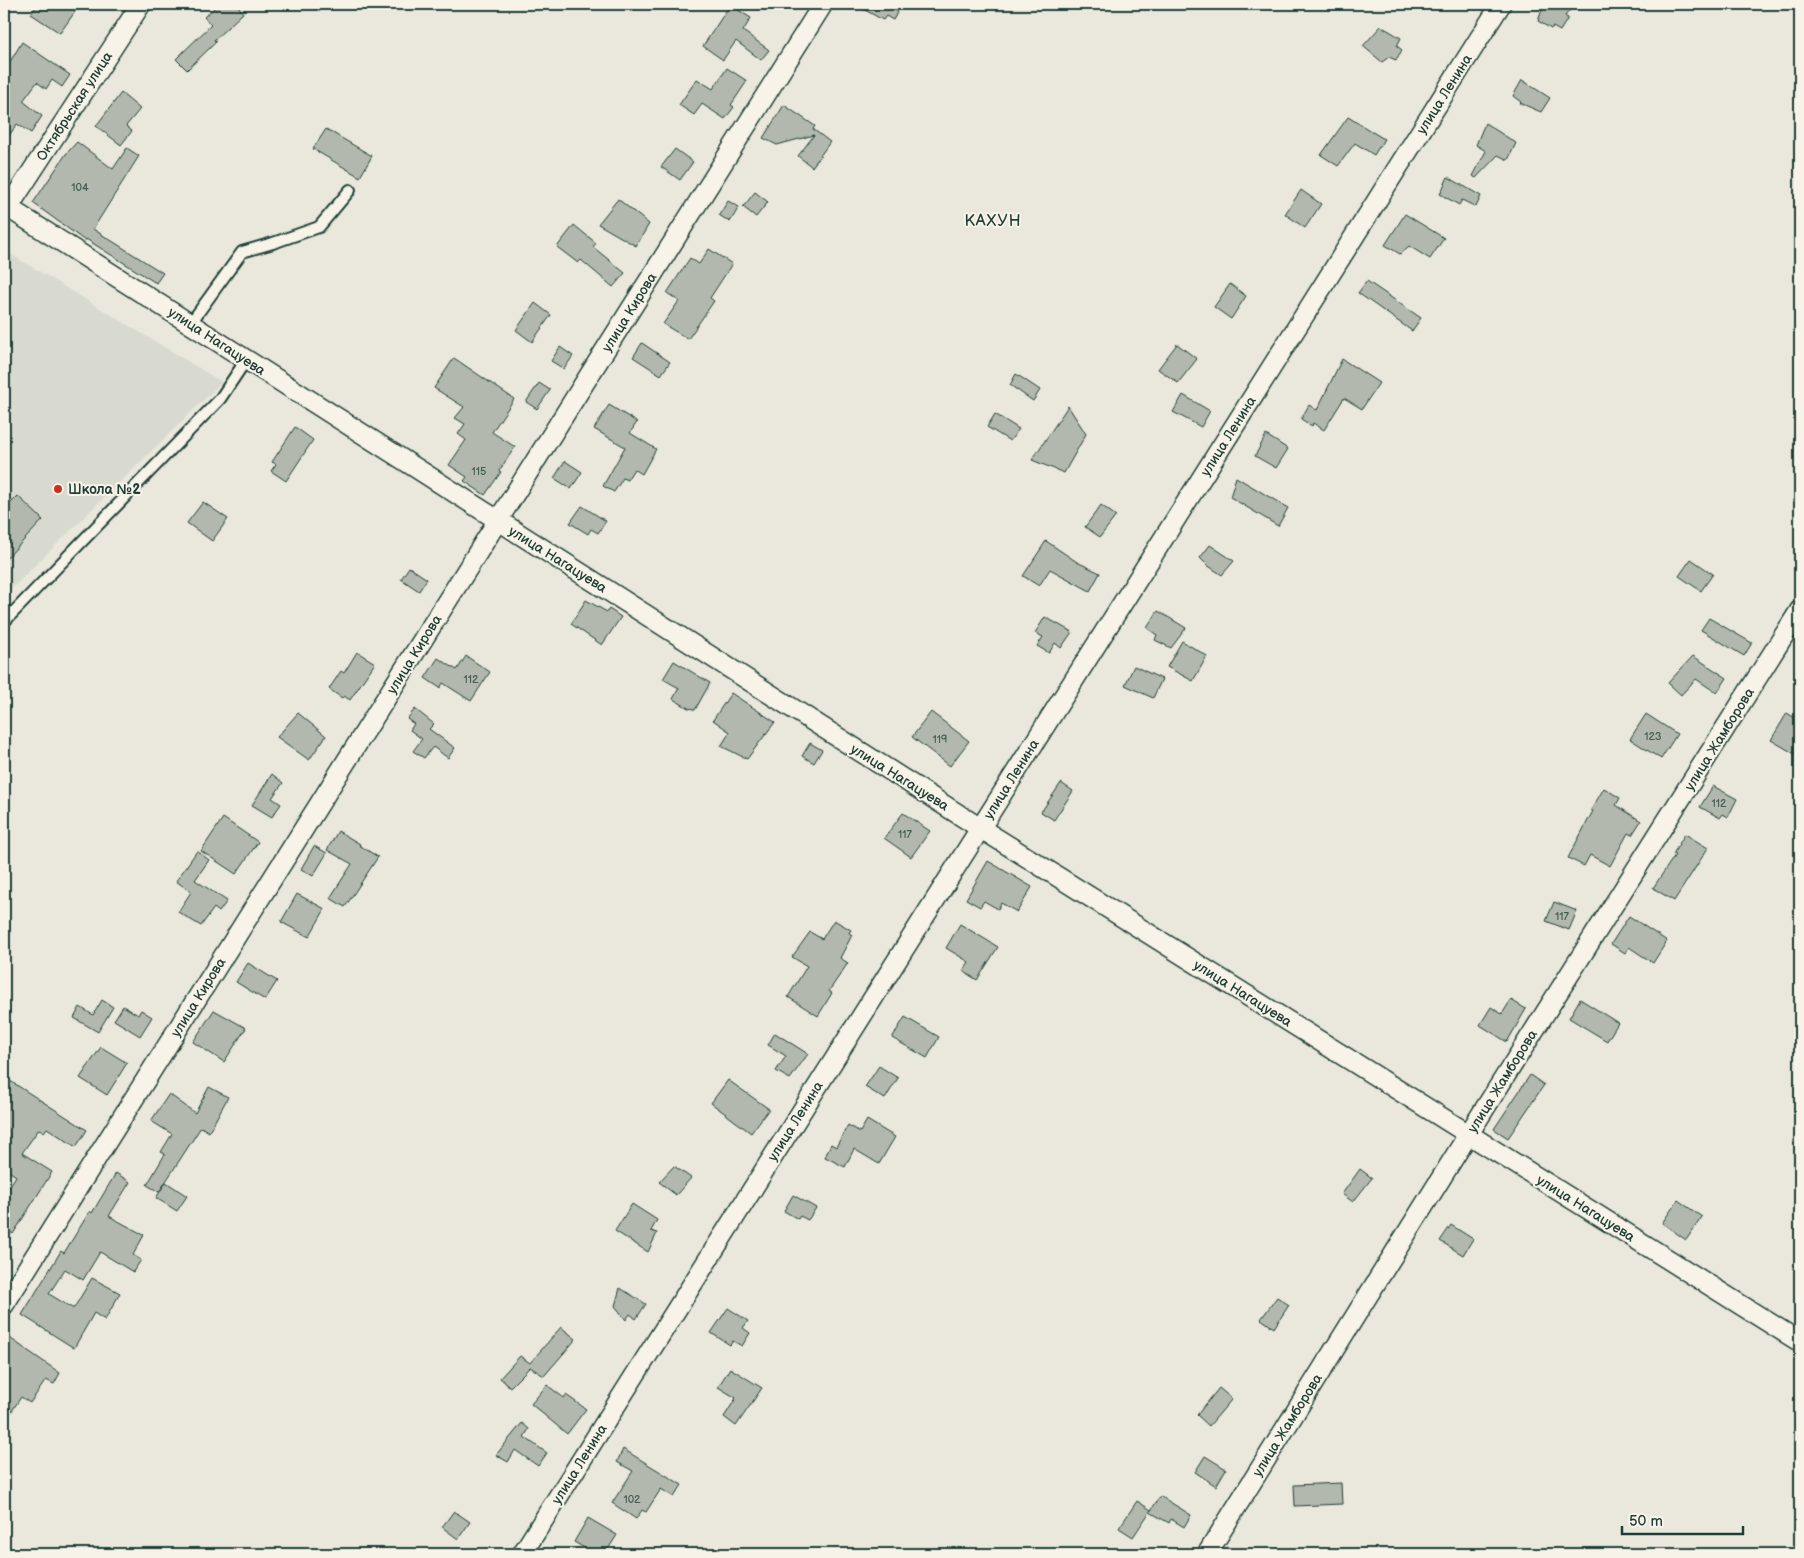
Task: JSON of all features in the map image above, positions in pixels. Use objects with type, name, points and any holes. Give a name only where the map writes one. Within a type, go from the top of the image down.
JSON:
[{"type":"street","name":"Октябрьская улица","points":[[6,207],[141,4]]},
{"type":"street","name":"улица Кирова","points":[[4,1305],[823,4]]},
{"type":"street","name":"улица Ленина","points":[[522,1554],[1501,4]]},
{"type":"street","name":"улица Нагацуева","points":[[6,207],[980,828],[1800,1342]]},
{"type":"street","name":"улица Жамборова","points":[[1206,1554],[1800,610]]},
{"type":"lane","points":[[190,324],[242,252],[319,227],[350,190]]},
{"type":"lane","points":[[4,622],[220,399],[246,360]]},
{"type":"shaded area","name":"Школа №2","points":[[4,250],[222,382],[4,596]]},
{"type":"building","points":[[38,4],[70,4],[77,9],[60,33],[31,14]]},
{"type":"building","points":[[219,4],[239,4],[243,13],[214,40],[216,42],[187,70],[176,59],[211,25],[204,17]]},
{"type":"building","points":[[854,4],[902,4],[893,20],[886,16],[883,20]]},
{"type":"building","points":[[1544,4],[1575,4],[1565,16],[1568,18],[1560,31],[1553,27],[1551,29],[1538,21]]},
{"type":"building","points":[[730,5],[751,18],[743,31],[769,50],[761,60],[736,41],[723,60],[703,46]]},
{"type":"building","points":[[1381,26],[1401,38],[1397,46],[1402,50],[1396,60],[1389,57],[1382,62],[1363,46]]},
{"type":"building","points":[[22,42],[70,75],[62,87],[52,80],[46,89],[37,82],[23,101],[42,116],[31,133],[17,124],[4,143],[4,62],[8,65]]},
{"type":"building","points":[[727,68],[747,81],[731,105],[734,107],[725,119],[702,104],[694,115],[679,105],[697,79],[713,89]]},
{"type":"building","points":[[1522,80],[1550,98],[1541,112],[1520,103],[1513,96]]},
{"type":"building","points":[[121,93],[140,109],[126,126],[132,131],[121,145],[96,126]]},
{"type":"building","points":[[784,105],[815,126],[813,129],[830,142],[812,167],[798,156],[814,135],[777,145],[763,138]]},
{"type":"building","points":[[1348,117],[1384,139],[1374,155],[1355,143],[1338,166],[1321,155]]},
{"type":"building","points":[[1485,123],[1516,143],[1508,160],[1498,155],[1476,178],[1473,176],[1486,151],[1476,145]]},
{"type":"building","points":[[326,129],[372,156],[360,177],[313,149]]},
{"type":"building","points":[[77,142],[113,169],[127,148],[139,156],[93,229],[163,273],[156,283],[86,239],[85,241],[33,203],[66,154]]},
{"type":"building","points":[[675,149],[693,162],[680,180],[661,167]]},
{"type":"building","points":[[1448,177],[1481,196],[1476,207],[1462,200],[1459,205],[1440,194]]},
{"type":"building","points":[[1301,190],[1321,204],[1305,228],[1285,214]]},
{"type":"building","points":[[755,192],[768,202],[756,217],[743,207]]},
{"type":"building","points":[[618,199],[649,224],[636,246],[598,224]]},
{"type":"building","points":[[728,201],[739,207],[730,222],[719,215]]},
{"type":"building","points":[[1405,214],[1444,238],[1430,259],[1409,246],[1400,254],[1385,245]]},
{"type":"building","points":[[574,225],[596,243],[593,247],[625,273],[613,287],[581,260],[578,263],[557,247]]},
{"type":"building","points":[[709,249],[732,264],[710,298],[714,301],[688,339],[663,324],[679,301],[667,293],[690,258],[699,264]]},
{"type":"building","points":[[1367,281],[1421,318],[1412,331],[1358,293]]},
{"type":"building","points":[[1230,284],[1246,296],[1231,319],[1214,307]]},
{"type":"building","points":[[535,303],[551,315],[532,342],[516,330]]},
{"type":"building","points":[[642,343],[670,362],[661,375],[633,357]]},
{"type":"building","points":[[1177,344],[1197,359],[1178,383],[1158,369]]},
{"type":"building","points":[[560,347],[573,356],[564,369],[551,361]]},
{"type":"building","points":[[454,358],[514,399],[492,432],[515,447],[485,495],[464,481],[467,477],[449,465],[466,440],[458,434],[465,424],[455,418],[464,407],[434,388]]},
{"type":"building","points":[[1342,359],[1379,383],[1362,409],[1344,398],[1324,430],[1313,423],[1312,426],[1301,419],[1309,405],[1317,410]]},
{"type":"building","points":[[1016,374],[1040,390],[1033,401],[1010,385]]},
{"type":"building","points":[[539,383],[550,390],[537,409],[526,402]]},
{"type":"building","points":[[1183,395],[1210,411],[1201,427],[1173,412]]},
{"type":"building","points":[[609,405],[637,422],[630,433],[656,449],[642,474],[634,469],[627,480],[623,478],[614,492],[603,486],[625,447],[594,429]]},
{"type":"building","points":[[1068,406],[1086,434],[1064,473],[1032,460]]},
{"type":"building","points":[[995,414],[1019,429],[1010,441],[987,427]]},
{"type":"building","points":[[295,427],[313,440],[286,481],[271,471],[276,464],[272,462]]},
{"type":"building","points":[[1266,435],[1288,449],[1276,468],[1255,456]]},
{"type":"building","points":[[565,461],[582,472],[571,489],[554,478]]},
{"type":"building","points":[[1236,477],[1288,508],[1278,526],[1230,497]]},
{"type":"building","points":[[18,496],[43,520],[4,561],[4,510]]},
{"type":"building","points":[[203,502],[228,519],[212,541],[187,523]]},
{"type":"building","points":[[1101,505],[1116,516],[1100,537],[1085,527]]},
{"type":"building","points":[[582,506],[606,521],[598,533],[591,529],[588,534],[570,523]]},
{"type":"building","points":[[1046,541],[1077,562],[1100,573],[1090,591],[1050,569],[1039,586],[1023,576]]},
{"type":"building","points":[[1210,545],[1234,561],[1222,575],[1200,558]]},
{"type":"building","points":[[1691,559],[1713,574],[1701,591],[1679,576]]},
{"type":"building","points":[[409,567],[427,579],[419,591],[401,579]]},
{"type":"building","points":[[586,600],[607,612],[609,609],[621,617],[602,645],[571,624]]},
{"type":"building","points":[[1158,611],[1186,628],[1171,648],[1155,640],[1157,635],[1147,628]]},
{"type":"building","points":[[1045,617],[1072,632],[1061,648],[1055,643],[1049,653],[1037,646],[1043,637],[1035,633]]},
{"type":"building","points":[[1709,618],[1752,643],[1744,656],[1701,630]]},
{"type":"building","points":[[1182,641],[1207,656],[1193,681],[1167,667]]},
{"type":"building","points":[[357,652],[375,663],[350,700],[344,696],[342,698],[329,689],[341,671],[344,673]]},
{"type":"building","points":[[466,656],[490,672],[471,701],[443,683],[440,688],[425,678],[438,658],[457,670]]},
{"type":"building","points":[[1693,656],[1727,678],[1717,693],[1696,679],[1681,695],[1668,683]]},
{"type":"building","points":[[674,661],[710,683],[695,710],[673,699],[679,688],[663,679]]},
{"type":"building","points":[[1134,666],[1162,679],[1153,698],[1125,685]]},
{"type":"building","points":[[731,693],[775,722],[747,759],[721,746],[730,732],[713,720]]},
{"type":"building","points":[[415,709],[434,724],[429,729],[455,748],[448,758],[433,747],[424,758],[413,751],[422,739],[410,730],[414,724],[407,719]]},
{"type":"building","points":[[931,712],[969,741],[950,766],[912,737]]},
{"type":"building","points":[[298,713],[326,736],[309,760],[277,737]]},
{"type":"building","points":[[1787,713],[1800,721],[1800,757],[1771,740]]},
{"type":"building","points":[[1646,714],[1677,734],[1661,759],[1630,739]]},
{"type":"building","points":[[810,743],[822,750],[814,763],[802,756]]},
{"type":"building","points":[[272,774],[283,783],[272,798],[281,804],[272,817],[252,805]]},
{"type":"building","points":[[1061,783],[1073,791],[1054,820],[1041,812]]},
{"type":"building","points":[[1713,786],[1737,799],[1728,817],[1723,814],[1720,818],[1700,807]]},
{"type":"building","points":[[1604,788],[1620,798],[1616,805],[1641,821],[1632,835],[1628,833],[1610,866],[1590,855],[1584,866],[1568,858]]},
{"type":"building","points":[[903,813],[930,831],[911,857],[884,838]]},
{"type":"building","points":[[223,818],[258,842],[236,874],[201,851]]},
{"type":"building","points":[[338,831],[378,857],[345,907],[330,898],[352,864],[327,850]]},
{"type":"building","points":[[1685,834],[1708,848],[1674,901],[1653,888],[1675,855],[1673,854]]},
{"type":"building","points":[[314,846],[327,853],[313,876],[301,869]]},
{"type":"building","points":[[197,851],[209,860],[195,880],[227,901],[219,912],[214,908],[201,926],[178,912],[191,892],[176,881]]},
{"type":"building","points":[[988,861],[1032,887],[1017,912],[1001,903],[998,909],[984,901],[980,907],[966,899]]},
{"type":"building","points":[[297,894],[325,909],[309,937],[281,922]]},
{"type":"building","points":[[1554,902],[1577,911],[1569,930],[1546,921]]},
{"type":"building","points":[[1629,916],[1667,941],[1653,963],[1629,947],[1625,953],[1611,944]]},
{"type":"building","points":[[834,920],[851,930],[849,933],[852,935],[840,958],[848,963],[829,991],[832,993],[818,1016],[788,997],[807,966],[792,957],[810,932],[822,939]]},
{"type":"building","points":[[960,924],[998,947],[977,980],[963,971],[969,962],[946,948]]},
{"type":"building","points":[[248,963],[277,981],[265,1000],[236,982]]},
{"type":"building","points":[[1580,999],[1618,1023],[1607,1041],[1569,1018]]},
{"type":"building","points":[[102,1000],[113,1007],[98,1032],[74,1018],[80,1007],[93,1015]]},
{"type":"building","points":[[1511,1000],[1526,1009],[1507,1042],[1480,1025],[1491,1007],[1502,1014]]},
{"type":"building","points":[[123,1006],[138,1015],[141,1010],[152,1017],[140,1036],[114,1020]]},
{"type":"building","points":[[214,1010],[246,1028],[224,1062],[193,1042]]},
{"type":"building","points":[[905,1017],[939,1037],[927,1058],[892,1038]]},
{"type":"building","points":[[775,1033],[808,1054],[790,1079],[776,1071],[786,1056],[768,1045]]},
{"type":"building","points":[[101,1047],[127,1063],[107,1095],[80,1078]]},
{"type":"building","points":[[879,1066],[898,1078],[885,1099],[865,1087]]},
{"type":"building","points":[[1530,1075],[1544,1085],[1508,1138],[1494,1129]]},
{"type":"building","points":[[4,1077],[87,1130],[76,1147],[47,1128],[44,1132],[39,1129],[22,1153],[52,1172],[13,1234],[4,1228],[4,1195],[16,1176],[4,1168]]},
{"type":"building","points":[[728,1080],[769,1109],[751,1133],[711,1103]]},
{"type":"building","points":[[209,1087],[228,1097],[209,1132],[201,1127],[159,1192],[147,1185],[165,1154],[161,1152],[172,1134],[151,1121],[169,1094],[195,1113]]},
{"type":"building","points":[[867,1120],[895,1137],[879,1164],[854,1149],[845,1167],[825,1157],[831,1144],[836,1147],[848,1125],[860,1132]]},
{"type":"building","points":[[674,1166],[691,1178],[676,1195],[659,1182]]},
{"type":"building","points":[[1360,1169],[1372,1178],[1353,1202],[1342,1194]]},
{"type":"building","points":[[116,1173],[130,1182],[109,1216],[144,1235],[133,1255],[141,1260],[133,1272],[100,1252],[83,1280],[65,1269],[49,1294],[72,1308],[74,1308],[92,1278],[120,1293],[105,1320],[94,1313],[74,1348],[22,1315],[61,1251],[64,1253],[90,1211],[92,1213]]},
{"type":"building","points":[[166,1182],[187,1196],[177,1211],[156,1198]]},
{"type":"building","points":[[793,1195],[816,1208],[808,1220],[800,1216],[798,1219],[784,1211]]},
{"type":"building","points":[[1678,1200],[1702,1217],[1686,1240],[1662,1223]]},
{"type":"building","points":[[632,1204],[657,1220],[651,1231],[657,1233],[648,1252],[615,1231]]},
{"type":"building","points":[[1451,1225],[1473,1239],[1463,1255],[1440,1241]]},
{"type":"building","points":[[620,1288],[646,1304],[636,1319],[630,1314],[626,1320],[615,1306]]},
{"type":"building","points":[[1277,1297],[1289,1305],[1274,1328],[1261,1319]]},
{"type":"building","points":[[728,1308],[748,1321],[743,1328],[750,1333],[742,1346],[733,1341],[730,1345],[711,1333]]},
{"type":"building","points":[[561,1327],[576,1339],[544,1376],[530,1367],[510,1387],[500,1378],[520,1356],[530,1363]]},
{"type":"building","points":[[4,1334],[60,1373],[54,1384],[46,1380],[30,1403],[21,1397],[4,1423]]},
{"type":"building","points":[[730,1368],[762,1388],[736,1426],[724,1417],[736,1398],[718,1387]]},
{"type":"building","points":[[547,1385],[564,1398],[566,1395],[586,1409],[567,1434],[531,1404]]},
{"type":"building","points":[[1219,1388],[1232,1399],[1209,1426],[1197,1415]]},
{"type":"building","points":[[522,1423],[529,1429],[524,1437],[547,1453],[538,1466],[515,1450],[508,1462],[496,1455]]},
{"type":"building","points":[[623,1449],[682,1485],[674,1497],[661,1489],[646,1512],[642,1510],[636,1519],[612,1503],[633,1471],[617,1462]]},
{"type":"building","points":[[1205,1456],[1226,1469],[1216,1486],[1195,1472]]},
{"type":"building","points":[[1341,1483],[1342,1504],[1295,1506],[1294,1485]]},
{"type":"building","points":[[1160,1496],[1191,1515],[1184,1527],[1171,1519],[1169,1523],[1150,1512]]},
{"type":"building","points":[[1137,1501],[1151,1510],[1133,1537],[1119,1528]]},
{"type":"building","points":[[454,1511],[470,1522],[458,1539],[442,1527]]},
{"type":"building","points":[[588,1518],[617,1535],[605,1554],[595,1554],[574,1542]]},
{"type":"place","name":"Школа №2","points":[[58,489]]},
{"type":"district","name":"КАХУН","points":[[993,220]]}]
